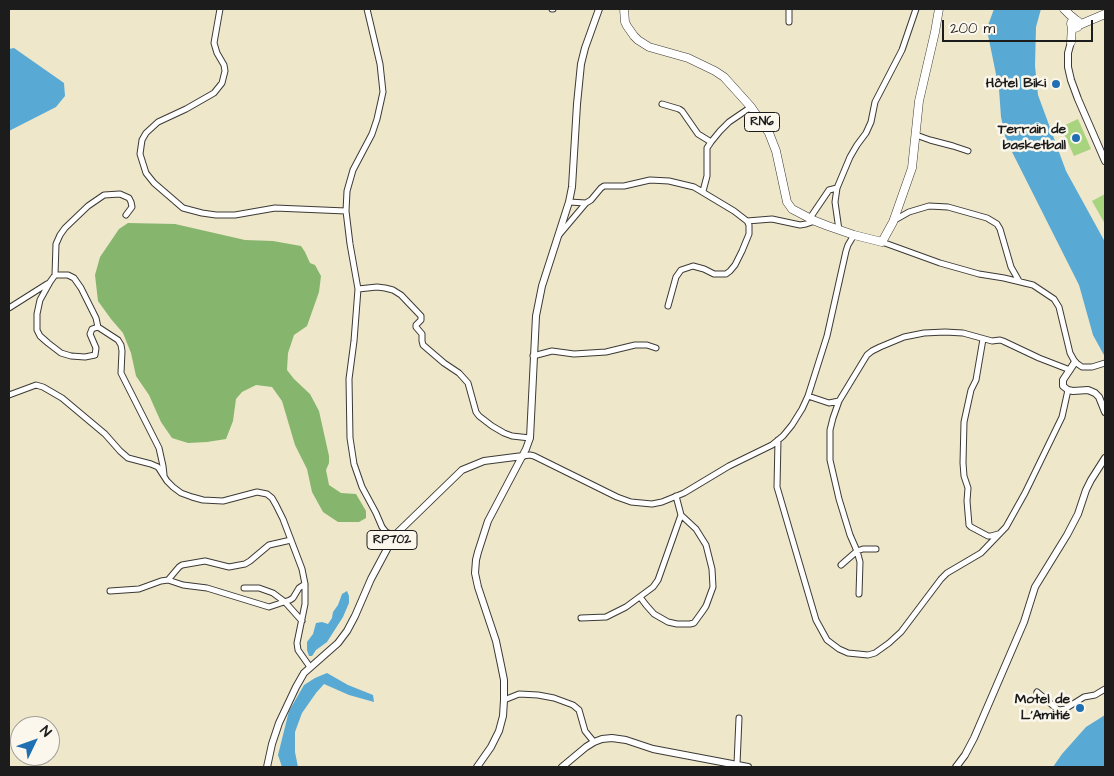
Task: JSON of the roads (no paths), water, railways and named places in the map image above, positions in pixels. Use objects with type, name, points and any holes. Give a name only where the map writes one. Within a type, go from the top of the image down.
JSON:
[{"type":"highway","name":"RN6","points":[[624,9],[625,22],[629,31],[638,40],[650,47],[688,58],[715,71],[724,77],[751,107],[770,133],[788,204],[792,209],[813,220],[840,230],[882,242]]},
{"type":"highway","points":[[882,242],[893,222],[912,168],[919,101],[939,9]]},
{"type":"highway","points":[[1065,11],[1076,23]]},
{"type":"highway","points":[[1076,23],[1105,14]]},
{"type":"highway","points":[[1071,42],[1076,23]]},
{"type":"main road","points":[[477,767],[491,746],[503,716],[504,680],[496,641],[478,587],[476,560],[488,521],[523,456],[530,438],[533,356],[538,302],[569,202],[581,64],[599,9]]},
{"type":"main road","points":[[1071,42],[1068,53],[1068,67],[1071,80],[1105,161]]},
{"type":"main road","points":[[1075,362],[1064,380],[1063,386],[1073,391],[1092,391],[1098,397],[1105,412]]},
{"type":"main road","name":"RP702","points":[[268,767],[272,744],[279,723],[296,687],[304,673],[338,643],[347,631],[371,579],[394,536],[462,470],[484,461],[523,456]]},
{"type":"main road","points":[[956,767],[965,756],[974,738],[1024,622],[1035,587],[1067,535],[1078,514],[1086,490],[1105,458]]},
{"type":"main road","points":[[562,767],[594,742],[612,738],[626,740],[654,749],[748,767]]},
{"type":"street","points":[[220,9],[214,43],[224,65],[225,71],[222,83],[214,93],[158,122],[146,133],[142,140],[140,154],[146,173],[154,183],[183,208],[202,213],[235,215],[276,208],[346,212]]},
{"type":"street","points":[[367,9],[380,64],[383,92],[381,107],[372,134],[353,170],[347,191],[346,212],[358,289],[349,379],[350,438],[354,464],[362,487],[382,527],[386,532],[394,536]]},
{"type":"street","points":[[789,22],[790,9]]},
{"type":"street","points":[[840,230],[835,202],[837,188],[850,157],[871,122],[875,102],[902,50],[916,9]]},
{"type":"street","points":[[662,104],[682,112],[698,134],[711,142]]},
{"type":"street","points":[[703,191],[707,176],[707,148],[720,130],[751,107]]},
{"type":"street","points":[[916,135],[968,151]]},
{"type":"street","points":[[558,236],[586,203],[604,186],[624,186],[650,180],[669,181],[694,186],[747,221],[749,225],[748,234],[742,251],[730,272],[714,274],[693,266],[681,270],[676,277],[668,306]]},
{"type":"street","points":[[747,221],[772,219],[800,225],[806,224],[813,220],[829,190],[837,188]]},
{"type":"street","points":[[98,327],[92,329],[90,334],[96,348],[96,355],[85,357],[71,356],[62,353],[40,336],[36,325],[36,314],[40,300],[55,275],[57,240],[65,228],[88,206],[104,195],[120,194],[129,198],[132,202],[132,209],[126,214]]},
{"type":"street","points":[[569,202],[586,203]]},
{"type":"street","points":[[893,222],[909,212],[929,206],[948,207],[987,218],[997,224],[1000,229],[1011,268],[1019,281]]},
{"type":"street","points":[[523,456],[534,456],[617,497],[631,502],[652,504],[676,496],[778,440],[792,426],[808,396],[827,336],[846,251],[854,235]]},
{"type":"street","points":[[882,242],[979,274],[1033,285],[1054,299],[1058,307],[1070,353],[1075,362],[1082,367],[1092,368],[1105,363]]},
{"type":"street","points":[[55,275],[68,275],[74,278],[96,318],[98,327],[118,340],[121,345],[121,373],[158,448],[164,475]]},
{"type":"street","points":[[9,308],[50,282]]},
{"type":"street","points":[[358,289],[385,288],[402,295],[421,316],[421,320],[416,327],[422,334],[423,345],[459,373],[468,383],[476,412],[479,416],[504,433],[530,438]]},
{"type":"street","points":[[859,594],[860,562],[839,499],[830,460],[830,430],[839,402],[867,355],[880,346],[904,337],[924,333],[963,333],[992,341],[1003,341],[1070,370]]},
{"type":"street","points":[[983,339],[976,380],[971,390],[964,422],[964,476],[968,488],[969,525],[988,536],[1000,534]]},
{"type":"street","points":[[533,356],[552,352],[574,354],[606,352],[635,345],[646,345],[656,348]]},
{"type":"street","points":[[9,395],[36,385],[43,387],[62,398],[99,428],[128,458],[158,467],[167,481],[181,493],[203,500],[223,501],[258,492],[267,494],[272,498],[284,519],[302,570],[305,584],[305,604],[297,644],[298,650],[310,667]]},
{"type":"street","points":[[778,440],[777,487],[816,620],[827,640],[839,649],[848,653],[875,653],[901,632],[947,573],[981,553],[1000,534],[1011,518],[1062,417],[1068,390]]},
{"type":"street","points":[[808,396],[828,403],[836,410]]},
{"type":"street","points":[[828,403],[839,402]]},
{"type":"street","points":[[581,618],[606,617],[626,607],[650,590],[658,580],[681,515],[676,496]]},
{"type":"street","points":[[640,597],[654,614],[676,624],[694,623],[702,612],[713,587],[712,569],[706,545],[701,536],[690,522],[681,515]]},
{"type":"street","points":[[168,580],[182,565],[205,561],[229,567],[245,564],[269,545],[291,540]]},
{"type":"street","points":[[841,565],[857,551],[876,549]]},
{"type":"street","points":[[110,591],[139,589],[168,580],[183,585],[206,588],[269,607],[293,598],[305,584]]},
{"type":"street","points":[[244,588],[255,587],[273,593],[285,602],[302,621]]},
{"type":"street","points":[[1036,692],[1060,710],[1065,709],[1084,697],[1095,695],[1105,689]]},
{"type":"street","points":[[504,700],[525,694],[546,696],[573,704],[579,710],[585,731],[594,742]]},
{"type":"street","points":[[737,764],[740,718]]},
{"type":"water","points":[[994,9],[1041,9],[1036,27],[1035,66],[1038,95],[1066,171],[1105,242],[1105,357],[1093,335],[1079,285],[1006,140],[1001,117],[999,89],[987,28]]},
{"type":"water","points":[[14,48],[64,83],[65,96],[56,107],[9,131],[9,49]]},
{"type":"water","points":[[347,591],[349,603],[343,617],[327,642],[316,650],[312,656],[309,656],[307,642],[313,634],[316,623],[328,624],[342,594]]},
{"type":"water","points":[[327,673],[348,685],[373,695],[374,702],[349,695],[324,684],[302,713],[295,732],[295,752],[298,767],[282,767],[278,755],[289,711],[304,685]]},
{"type":"water","points":[[1105,715],[1105,767],[1053,767],[1086,727]]},
{"type":"place","name":"Hôtel Biki","points":[[1056,84]]},
{"type":"place","name":"Terrain de basketball","points":[[1076,138]]},
{"type":"place","name":"Motel de L'Amitié","points":[[1080,708]]}]
